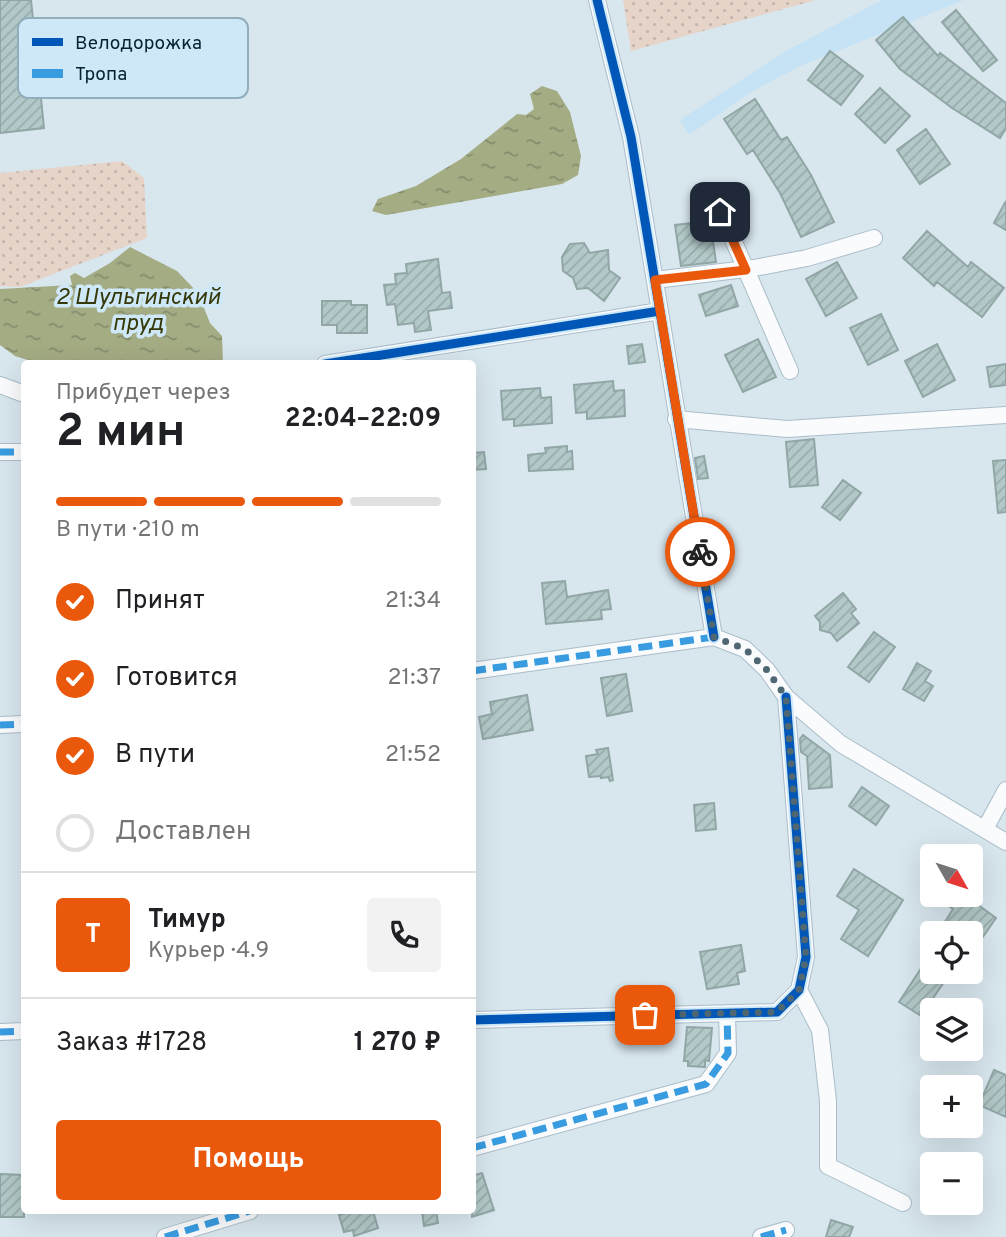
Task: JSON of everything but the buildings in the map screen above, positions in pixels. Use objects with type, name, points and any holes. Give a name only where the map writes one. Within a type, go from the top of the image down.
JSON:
[{"type":"street","points":[[597,0],[631,137],[714,637]]},
{"type":"street","points":[[720,212],[790,371]]},
{"type":"street","points":[[655,280],[746,270],[807,258],[874,238]]},
{"type":"street","points":[[350,360],[660,311]]},
{"type":"street","points":[[0,386],[21,393]]},
{"type":"street","points":[[676,419],[787,429],[1006,415]]},
{"type":"street","points":[[0,452],[21,452]]},
{"type":"street","points":[[476,670],[714,637],[745,649],[767,670],[786,697],[841,744],[1006,842]]},
{"type":"street","points":[[476,1020],[777,1012],[799,990],[806,957],[786,697]]},
{"type":"street","points":[[0,725],[21,724]]},
{"type":"street","points":[[985,829],[1006,790]]},
{"type":"street","points":[[799,990],[820,1030],[828,1101],[828,1166],[903,1203]]},
{"type":"street","points":[[476,1147],[706,1084],[728,1052],[727,1013]]},
{"type":"street","points":[[0,1032],[21,1031]]},
{"type":"street","points":[[165,1237],[240,1214]]},
{"type":"street","points":[[761,1237],[786,1230]]},
{"type":"shaded area","points":[[623,0],[816,0],[631,51]]},
{"type":"shaded area","points":[[882,0],[964,0],[800,66],[751,92],[689,135],[680,120],[786,51]]},
{"type":"shaded area","points":[[122,161],[144,178],[147,238],[20,287],[0,286],[0,173]]},
{"type":"water","points":[[542,86],[557,91],[570,112],[581,156],[578,175],[562,184],[386,215],[372,211],[378,199],[416,186],[461,159],[517,114],[526,115],[534,109],[530,94]]},
{"type":"water","name":"2 Шульгинский пруд","points":[[130,247],[177,271],[198,293],[210,323],[222,336],[223,360],[28,360],[15,356],[0,345],[0,289],[72,285],[70,276],[75,273],[84,278]]},
{"type":"marked path","points":[[0,452],[21,452]]},
{"type":"marked path","points":[[476,670],[714,637]]},
{"type":"marked path","points":[[0,725],[21,724]]},
{"type":"marked path","points":[[476,1147],[706,1084],[728,1053],[727,1013]]},
{"type":"marked path","points":[[0,1032],[21,1031]]},
{"type":"marked path","points":[[165,1237],[240,1214]]},
{"type":"marked path","points":[[761,1237],[786,1230]]},
{"type":"cycle path","points":[[597,0],[631,137],[714,637]]},
{"type":"cycle path","points":[[350,360],[660,311]]},
{"type":"cycle path","points":[[476,1020],[777,1012],[799,990],[806,957],[786,697]]},
{"type":"way so far","points":[[645,1015],[777,1012],[799,990],[806,957],[786,697],[767,670],[745,649],[714,637],[700,552]]},
{"type":"route","points":[[700,552],[655,280],[746,270],[720,212]]}]
